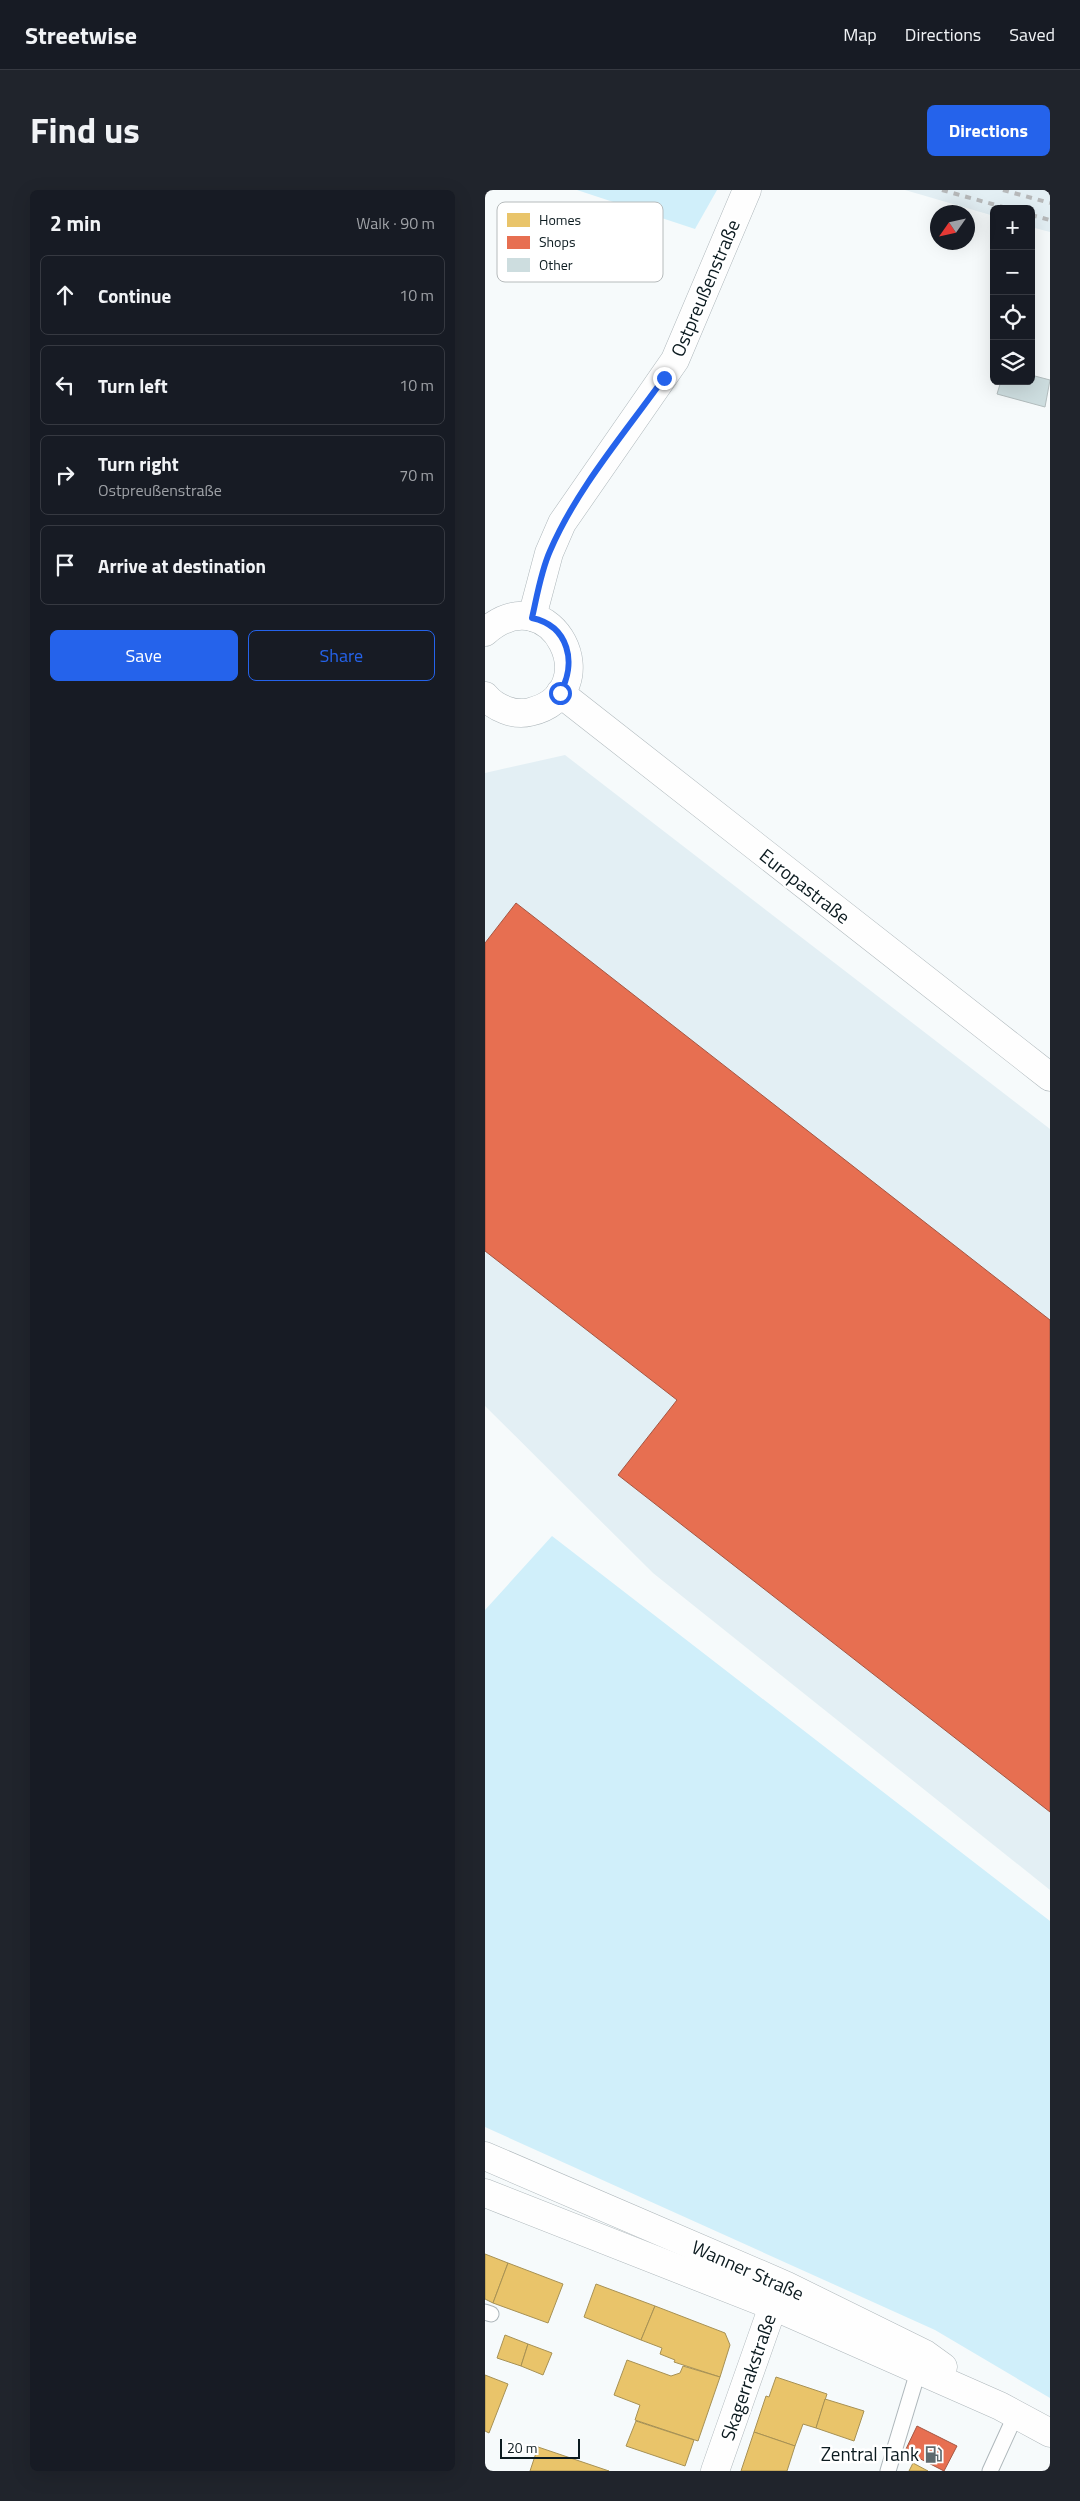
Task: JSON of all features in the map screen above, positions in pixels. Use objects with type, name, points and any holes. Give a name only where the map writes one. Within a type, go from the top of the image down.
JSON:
[{"type":"street","name":"Ostpreußenstraße","points":[[532,618],[549,553],[562,523],[675,360],[747,190]]},
{"type":"street","points":[[485,632],[495,623],[509,617],[532,618],[552,627],[562,638],[568,652],[569,667],[567,682],[560,693],[539,709],[526,713],[513,712],[500,708],[485,696]]},
{"type":"street","name":"Europastraße","points":[[560,693],[1050,1077]]},
{"type":"street","name":"Wanner Straße","points":[[485,2156],[921,2363],[1050,2433]]},
{"type":"street","name":"Wanner Straße","points":[[485,2193],[779,2295]]},
{"type":"street","name":"Skagerrakstraße","points":[[715,2471],[779,2295]]},
{"type":"lane","points":[[888,2471],[921,2363]]},
{"type":"lane","points":[[990,2471],[1008,2410]]},
{"type":"shaded area","points":[[577,190],[717,190],[695,229],[663,218],[663,202],[613,202]]},
{"type":"shaded area","points":[[905,190],[1050,190],[1050,232],[1035,228],[1035,205],[990,205],[990,215],[975,210],[975,205],[956,205]]},
{"type":"shaded area","points":[[565,755],[1050,1129],[1050,1890],[653,1573],[485,1406],[485,773]]},
{"type":"shaded area","points":[[552,1536],[1050,1921],[1050,2398],[935,2330],[485,2127],[485,1610]]},
{"type":"building: Homes","points":[[485,2254],[508,2263],[493,2303],[485,2299]]},
{"type":"building: Homes","points":[[508,2263],[563,2284],[548,2323],[493,2303]]},
{"type":"building: Homes","points":[[596,2284],[655,2306],[641,2340],[584,2317]]},
{"type":"building: Homes","points":[[655,2306],[725,2333],[730,2345],[720,2377],[674,2362],[675,2360],[660,2354],[662,2348],[641,2340]]},
{"type":"building: Homes","points":[[505,2335],[528,2344],[521,2366],[497,2358]]},
{"type":"building: Homes","points":[[528,2344],[552,2353],[543,2375],[521,2366]]},
{"type":"building: Homes","points":[[627,2360],[671,2376],[680,2373],[683,2366],[720,2377],[698,2441],[635,2420],[640,2405],[614,2395]]},
{"type":"building: Homes","points":[[485,2375],[508,2384],[489,2433],[485,2431]]},
{"type":"building: Homes","points":[[776,2377],[827,2394],[816,2428],[803,2424],[795,2446],[754,2432],[766,2396],[769,2397]]},
{"type":"building: Homes","points":[[825,2399],[864,2411],[854,2441],[816,2428]]},
{"type":"building: Homes","points":[[636,2421],[694,2440],[685,2466],[626,2446]]},
{"type":"building: Homes","points":[[754,2432],[795,2446],[787,2471],[741,2471]]},
{"type":"building: Homes","points":[[538,2447],[609,2471],[530,2471]]},
{"type":"building: Homes","points":[[913,2463],[928,2471],[909,2471]]},
{"type":"building: Shops","points":[[516,903],[1050,1320],[1050,1812],[618,1475],[677,1400],[485,1251],[485,943]]},
{"type":"building: Shops","points":[[917,2426],[957,2446],[944,2471],[905,2451]]},
{"type":"building: Other","points":[[1035,376],[1050,380],[1045,407],[997,394],[1000,385],[1035,385]]},
{"type":"railway","points":[[942,190],[996,205]]},
{"type":"railway","points":[[1003,190],[1050,203]]},
{"type":"railway","points":[[1035,216],[1050,220]]},
{"type":"place","name":"Zentral Tank","points":[[933,2454]]},
{"type":"route","points":[[560,693],[567,682],[568,652],[562,638],[552,627],[539,619],[532,618],[549,553],[562,523],[664,378]]}]
